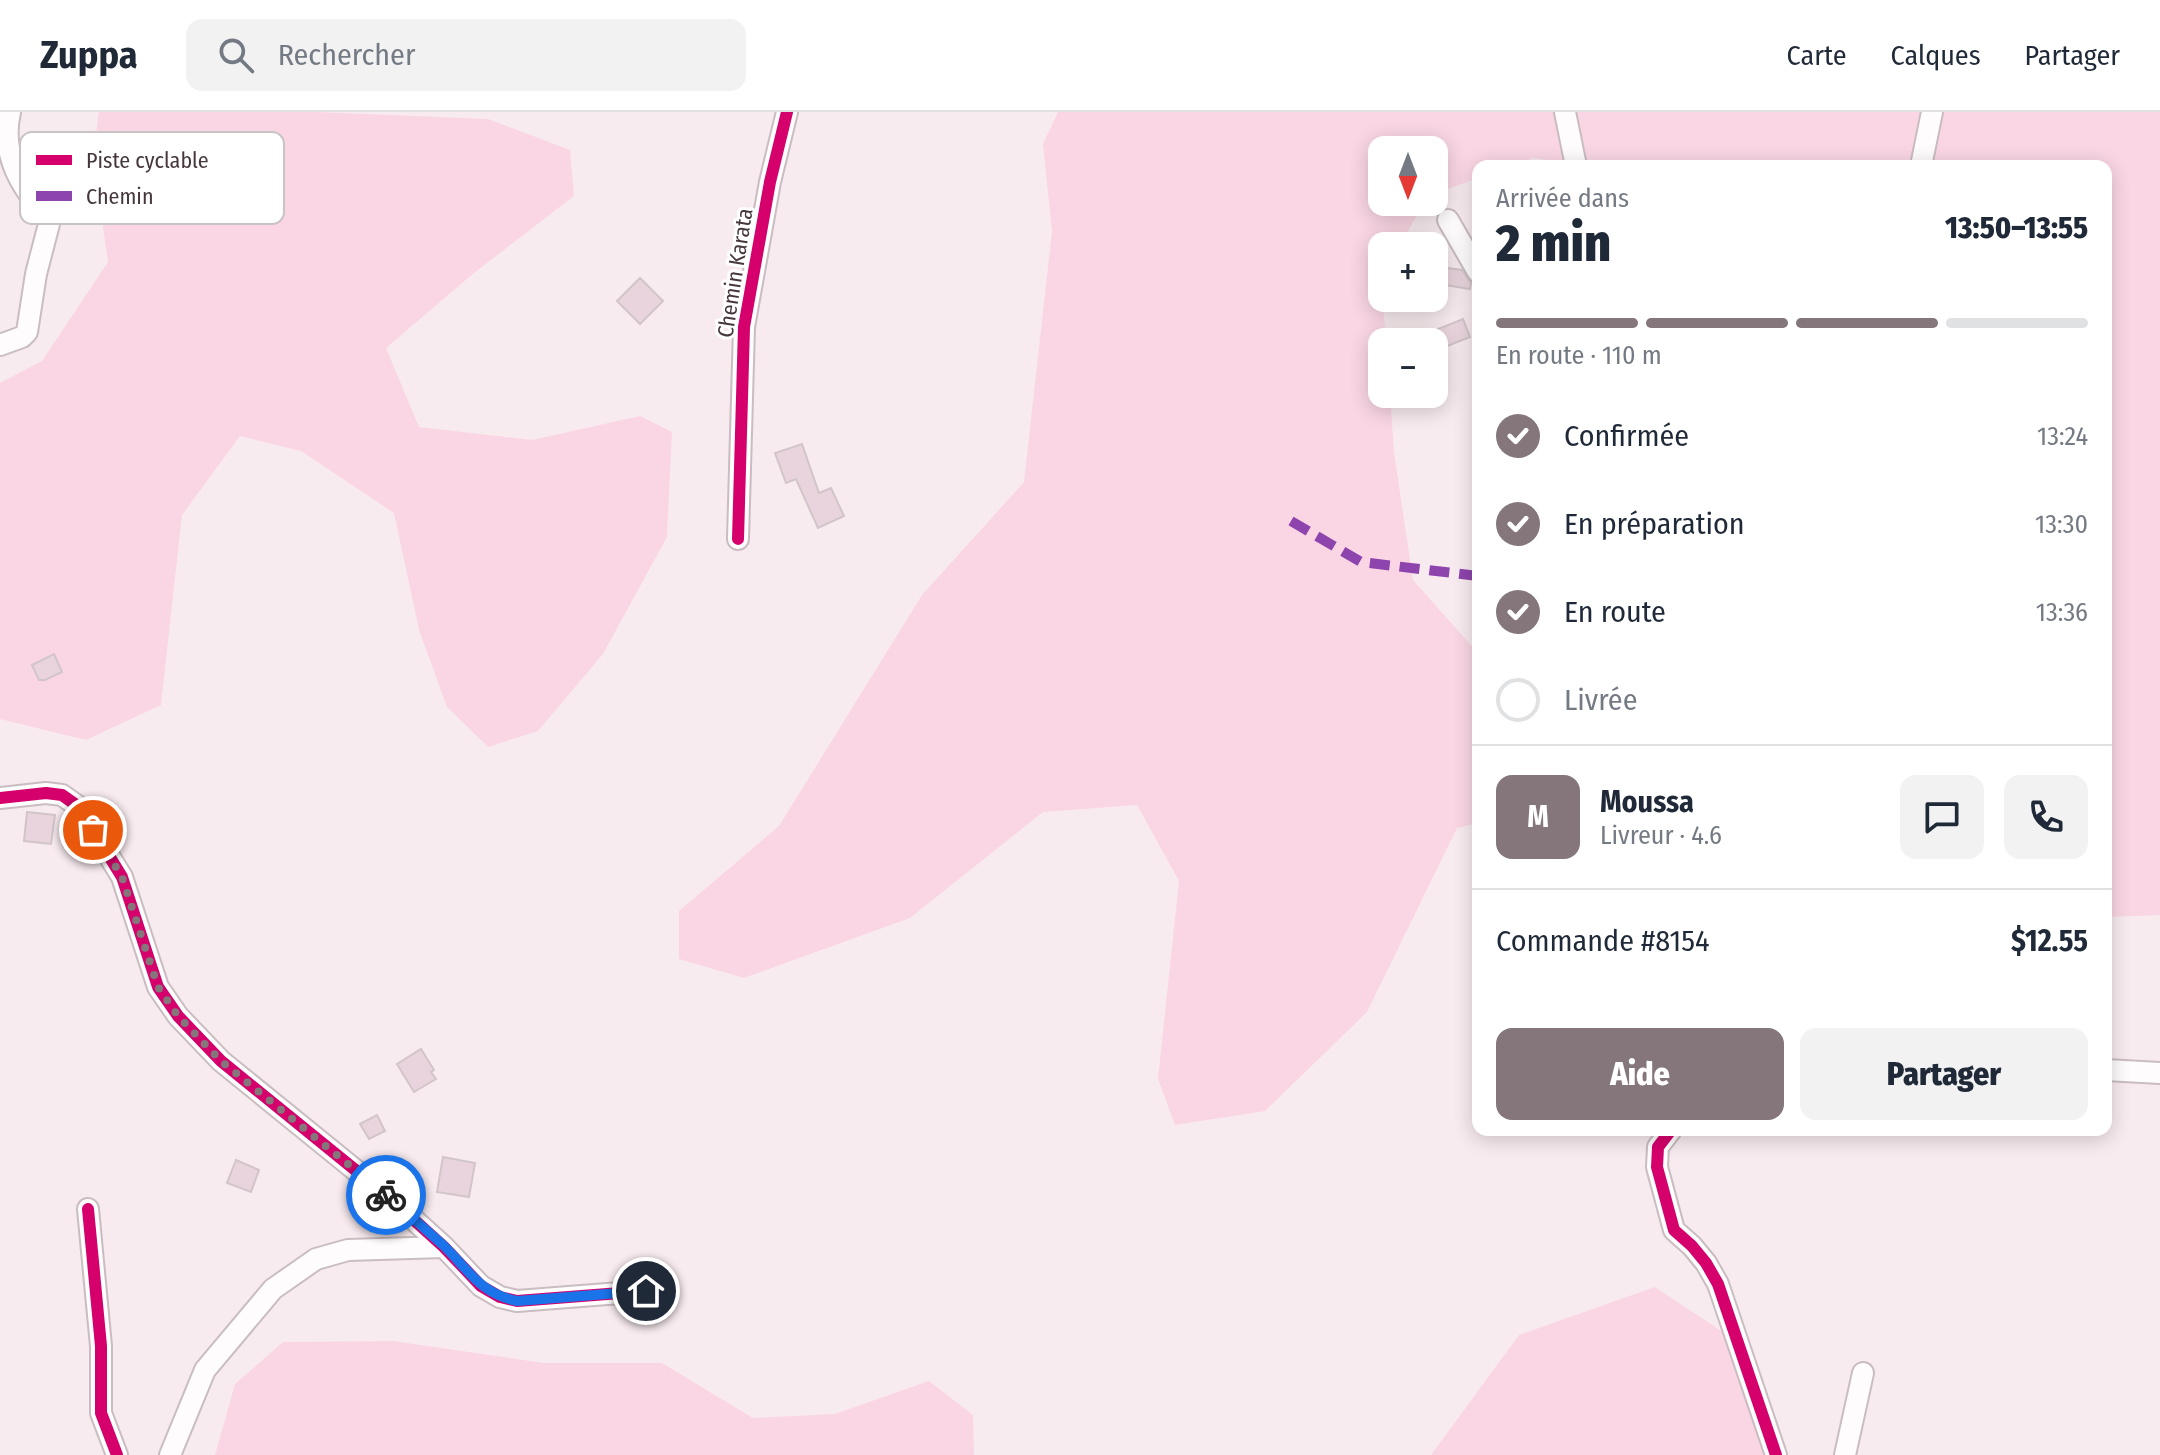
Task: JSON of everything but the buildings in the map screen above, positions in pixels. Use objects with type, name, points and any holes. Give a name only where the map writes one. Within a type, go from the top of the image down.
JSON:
[{"type":"street","points":[[10,112],[1,137],[2,154],[7,168],[20,184]]},
{"type":"street","name":"Chemin Karata","points":[[738,539],[744,327],[767,196],[787,112]]},
{"type":"street","points":[[1565,112],[1575,160]]},
{"type":"street","points":[[1922,160],[1932,112]]},
{"type":"street","points":[[1448,220],[1472,262]]},
{"type":"street","points":[[0,345],[27,332],[36,274],[49,224]]},
{"type":"street","points":[[0,798],[46,793],[62,795],[79,807],[122,877],[158,987],[178,1016],[221,1061],[391,1199],[481,1286],[500,1297],[517,1301],[646,1291]]},
{"type":"street","points":[[2112,1070],[2160,1073]]},
{"type":"street","points":[[1666,1136],[1658,1147],[1657,1167],[1674,1230],[1706,1263],[1718,1284],[1776,1455]]},
{"type":"street","points":[[88,1209],[101,1346],[101,1413],[117,1455]]},
{"type":"street","points":[[170,1455],[205,1370],[273,1289],[316,1259],[348,1250],[444,1247]]},
{"type":"street","points":[[1845,1455],[1863,1373]]},
{"type":"shaded area","points":[[99,112],[317,112],[488,119],[570,150],[574,196],[474,273],[386,348],[419,427],[532,440],[640,416],[672,432],[667,537],[603,654],[538,731],[488,747],[447,707],[419,630],[394,513],[301,451],[240,436],[182,515],[161,705],[86,740],[0,719],[0,383],[42,361],[108,262],[103,224],[284,224],[284,132],[96,132]]},
{"type":"shaded area","points":[[1058,112],[2160,112],[2160,915],[2112,917],[2112,160],[1472,160],[1472,180],[1448,189],[1448,136],[1368,136],[1368,216],[1416,216],[1408,232],[1368,232],[1368,312],[1384,312],[1385,328],[1368,328],[1368,408],[1391,408],[1394,452],[1413,580],[1472,646],[1472,824],[1457,828],[1367,1012],[1265,1111],[1175,1125],[1158,1079],[1179,881],[1137,805],[1043,812],[910,918],[744,978],[679,959],[679,911],[779,826],[922,595],[1024,482],[1052,231],[1043,144]]},
{"type":"shaded area","points":[[1655,1287],[1738,1342],[1786,1455],[1431,1455],[1519,1335]]},
{"type":"shaded area","points":[[393,1341],[544,1363],[662,1363],[753,1418],[835,1414],[929,1381],[973,1415],[974,1455],[215,1455],[235,1384],[283,1342]]},
{"type":"marked path","points":[[1291,521],[1361,562],[1472,575]]},
{"type":"cycle path","points":[[738,539],[744,327],[770,182],[787,112]]},
{"type":"cycle path","points":[[0,798],[46,793],[62,795],[79,807],[122,877],[158,987],[178,1016],[221,1061],[391,1199],[481,1286],[500,1297],[517,1301],[646,1291]]},
{"type":"cycle path","points":[[1666,1136],[1658,1147],[1657,1167],[1674,1230],[1706,1263],[1718,1284],[1776,1455]]},
{"type":"cycle path","points":[[88,1209],[101,1346],[101,1413],[117,1455]]},
{"type":"way so far","points":[[93,830],[122,877],[158,987],[178,1016],[221,1061],[386,1195]]},
{"type":"route","points":[[386,1195],[444,1247],[481,1286],[500,1297],[517,1301],[646,1291]]}]
